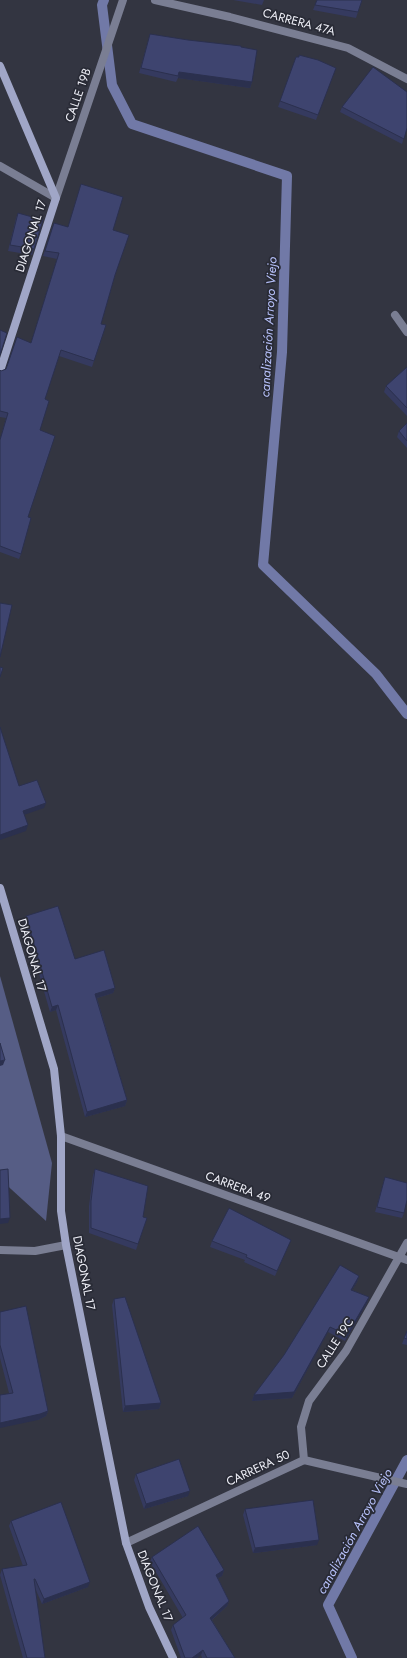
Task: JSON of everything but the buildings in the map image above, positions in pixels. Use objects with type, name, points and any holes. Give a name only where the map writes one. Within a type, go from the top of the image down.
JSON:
[{"type":"street","name":"CALLE 19B","points":[[56,198],[123,0]]},
{"type":"street","name":"CARRERA 47A","points":[[155,0],[230,17],[348,48],[407,79]]},
{"type":"street","name":"DIAGONAL 17","points":[[0,66],[56,198],[0,371]]},
{"type":"street","points":[[0,166],[56,198]]},
{"type":"street","points":[[395,315],[407,332]]},
{"type":"street","name":"DIAGONAL 17","points":[[0,888],[54,1069],[61,1136],[61,1211],[66,1245],[126,1543],[149,1607],[173,1658]]},
{"type":"street","name":"CARRERA 49","points":[[61,1136],[403,1259]]},
{"type":"street","name":"CALLE 19C","points":[[304,1460],[301,1428],[309,1401],[346,1351],[403,1259],[407,1243]]},
{"type":"street","points":[[0,1250],[36,1251],[66,1245]]},
{"type":"street","name":"CARRERA 50","points":[[126,1543],[304,1460],[407,1484]]},
{"type":"shaded area","points":[[0,976],[52,1163],[46,1221],[0,1179]]},
{"type":"waterway","name":"canalización Arroyo Viejo","points":[[104,0],[102,5],[112,85],[132,124],[287,176],[282,352],[263,565],[376,674],[407,714]]},
{"type":"waterway","name":"canalización Arroyo Viejo","points":[[352,1658],[328,1605],[407,1460]]}]
